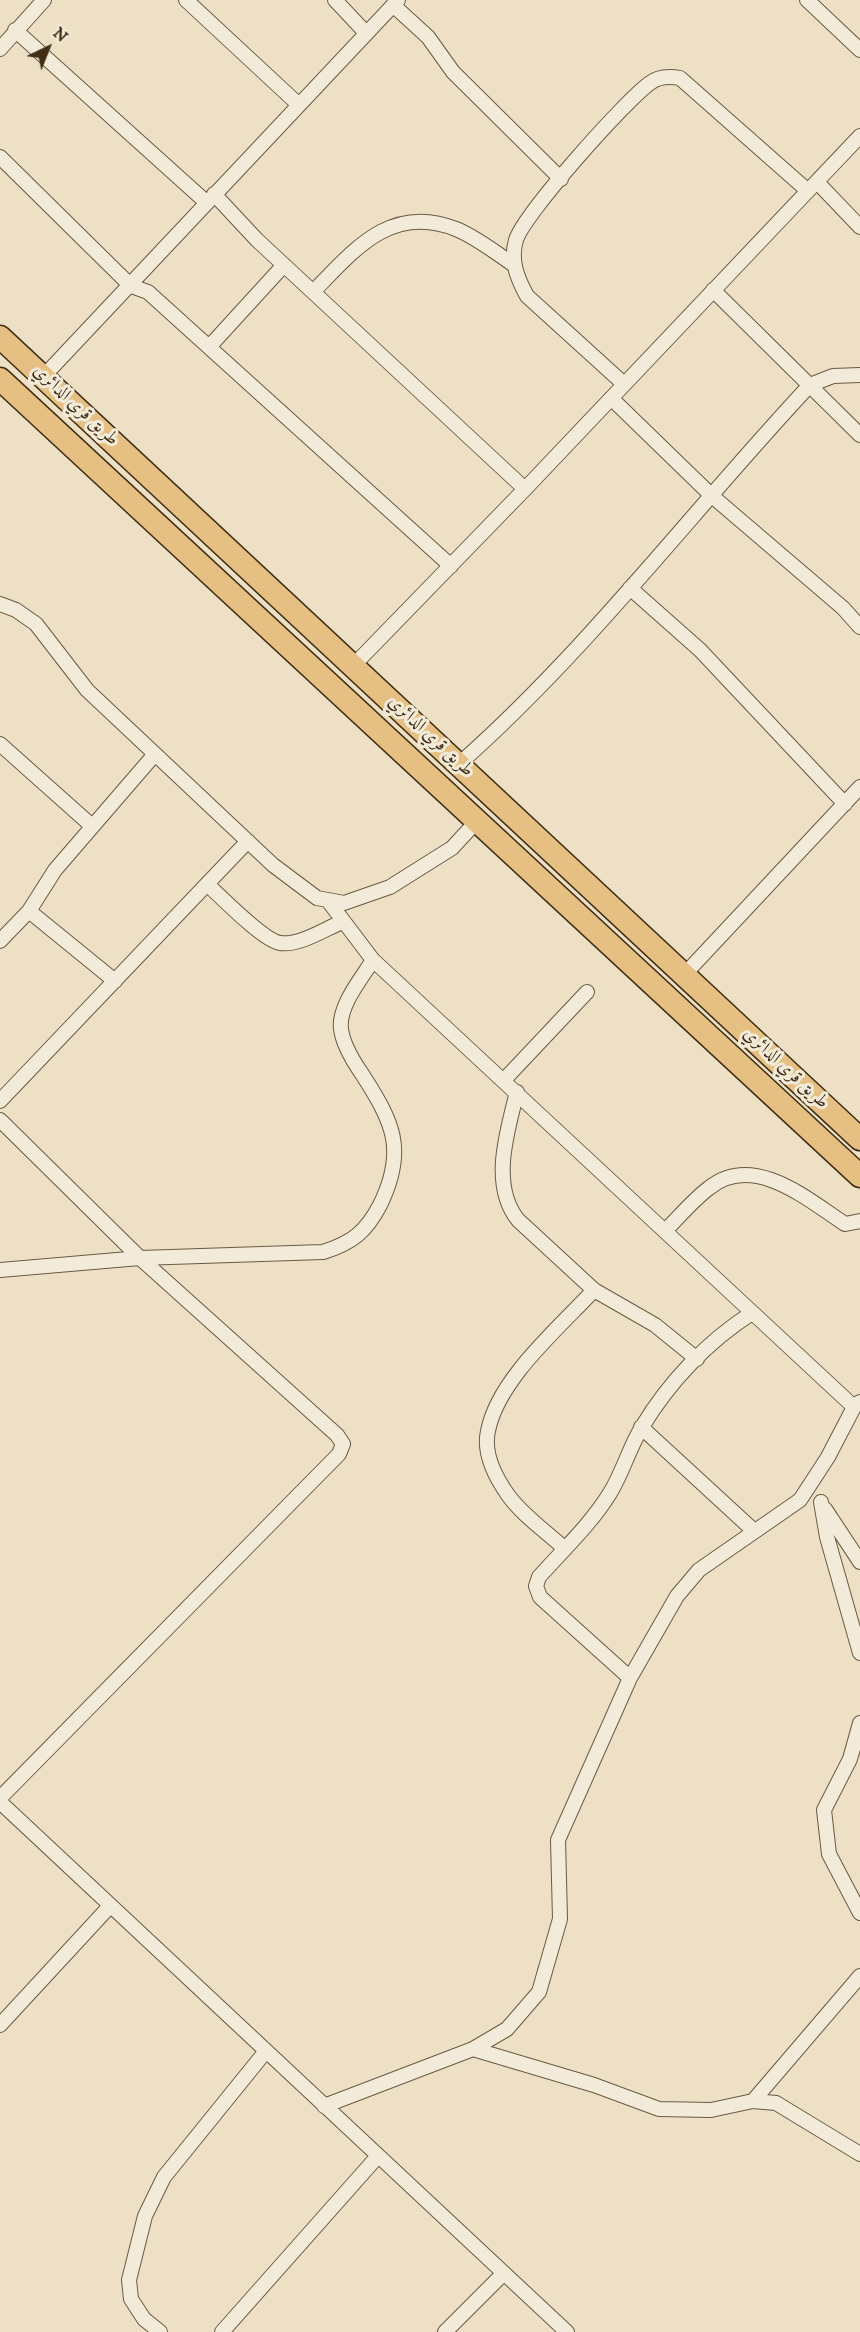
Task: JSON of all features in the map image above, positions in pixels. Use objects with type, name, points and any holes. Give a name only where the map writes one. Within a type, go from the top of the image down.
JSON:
[{"type":"highway","name":"طريق قري الدائري","points":[[0,337],[860,1139]]},
{"type":"highway","name":"طريق قري الدائري","points":[[0,379],[860,1176]]},
{"type":"highway","points":[[95,469],[117,446]]},
{"type":"street","points":[[0,49],[44,0]]},
{"type":"street","points":[[186,0],[299,105]]},
{"type":"street","points":[[335,0],[366,33]]},
{"type":"street","points":[[807,0],[860,50]]},
{"type":"street","points":[[43,377],[396,2],[428,37],[453,72],[561,179]]},
{"type":"street","points":[[15,30],[210,198],[525,489]]},
{"type":"street","points":[[624,384],[527,296],[514,265],[514,252],[521,228],[561,179],[650,83],[662,77],[674,77],[687,82],[860,227]]},
{"type":"street","points":[[354,665],[525,489],[860,136]]},
{"type":"street","points":[[0,157],[131,286],[148,292],[451,566]]},
{"type":"street","points":[[313,292],[363,241],[388,228],[414,220],[435,222],[458,229],[514,265]]},
{"type":"street","points":[[209,346],[284,266]]},
{"type":"street","points":[[713,290],[860,435]]},
{"type":"street","points":[[459,764],[497,730],[630,588],[810,385],[833,376],[860,375]]},
{"type":"street","points":[[611,398],[712,496],[843,608],[860,627]]},
{"type":"street","points":[[630,588],[700,650],[854,798],[684,975]]},
{"type":"street","points":[[0,604],[16,610],[36,624],[87,690],[302,889],[329,902],[344,903],[390,886],[452,848],[477,821]]},
{"type":"street","points":[[0,744],[92,826]]},
{"type":"street","points":[[0,941],[29,911],[55,870],[155,754]]},
{"type":"street","points":[[0,1101],[248,841]]},
{"type":"street","points":[[207,884],[258,930],[279,944],[296,941],[342,922]]},
{"type":"street","points":[[324,2106],[473,2049],[507,2029],[539,1992],[560,1918],[558,1840],[630,1678],[686,1585],[706,1564],[800,1500],[858,1404],[752,1313],[666,1230],[373,960],[329,902]]},
{"type":"street","points":[[29,911],[115,981]]},
{"type":"street","points":[[0,1270],[140,1258],[323,1252],[347,1245],[372,1220],[387,1191],[395,1160],[393,1128],[351,1057],[341,1028],[347,1002],[373,960]]},
{"type":"street","points":[[504,1080],[587,992]]},
{"type":"street","points":[[517,1092],[507,1134],[503,1174],[508,1207],[518,1220],[594,1290],[655,1325],[697,1359]]},
{"type":"street","points":[[0,1120],[140,1258],[337,1435],[343,1444],[339,1454],[0,1800],[110,1906],[567,2332]]},
{"type":"street","points":[[666,1230],[709,1187],[733,1174],[743,1173],[792,1189],[845,1224],[860,1221]]},
{"type":"street","points":[[565,1549],[509,1496],[490,1461],[487,1433],[498,1402],[517,1374],[594,1290]]},
{"type":"street","points":[[630,1678],[540,1597],[536,1586],[539,1577],[610,1493],[641,1427],[668,1390],[723,1331],[752,1313]]},
{"type":"street","points":[[641,1427],[753,1530]]},
{"type":"street","points":[[812,1483],[821,1502],[860,1562]]},
{"type":"street","points":[[821,1502],[827,1537],[860,1653]]},
{"type":"street","points":[[860,1723],[855,1755],[824,1810],[829,1854],[860,1913]]},
{"type":"street","points":[[0,2025],[110,1906]]},
{"type":"street","points":[[753,2101],[860,1976]]},
{"type":"street","points":[[473,2049],[594,2085],[659,2109],[711,2110],[753,2101],[776,2103],[860,2154]]},
{"type":"street","points":[[160,2332],[144,2319],[131,2300],[129,2280],[145,2216],[164,2177],[266,2051]]},
{"type":"street","points":[[222,2332],[378,2156]]},
{"type":"street","points":[[445,2332],[504,2273]]}]
